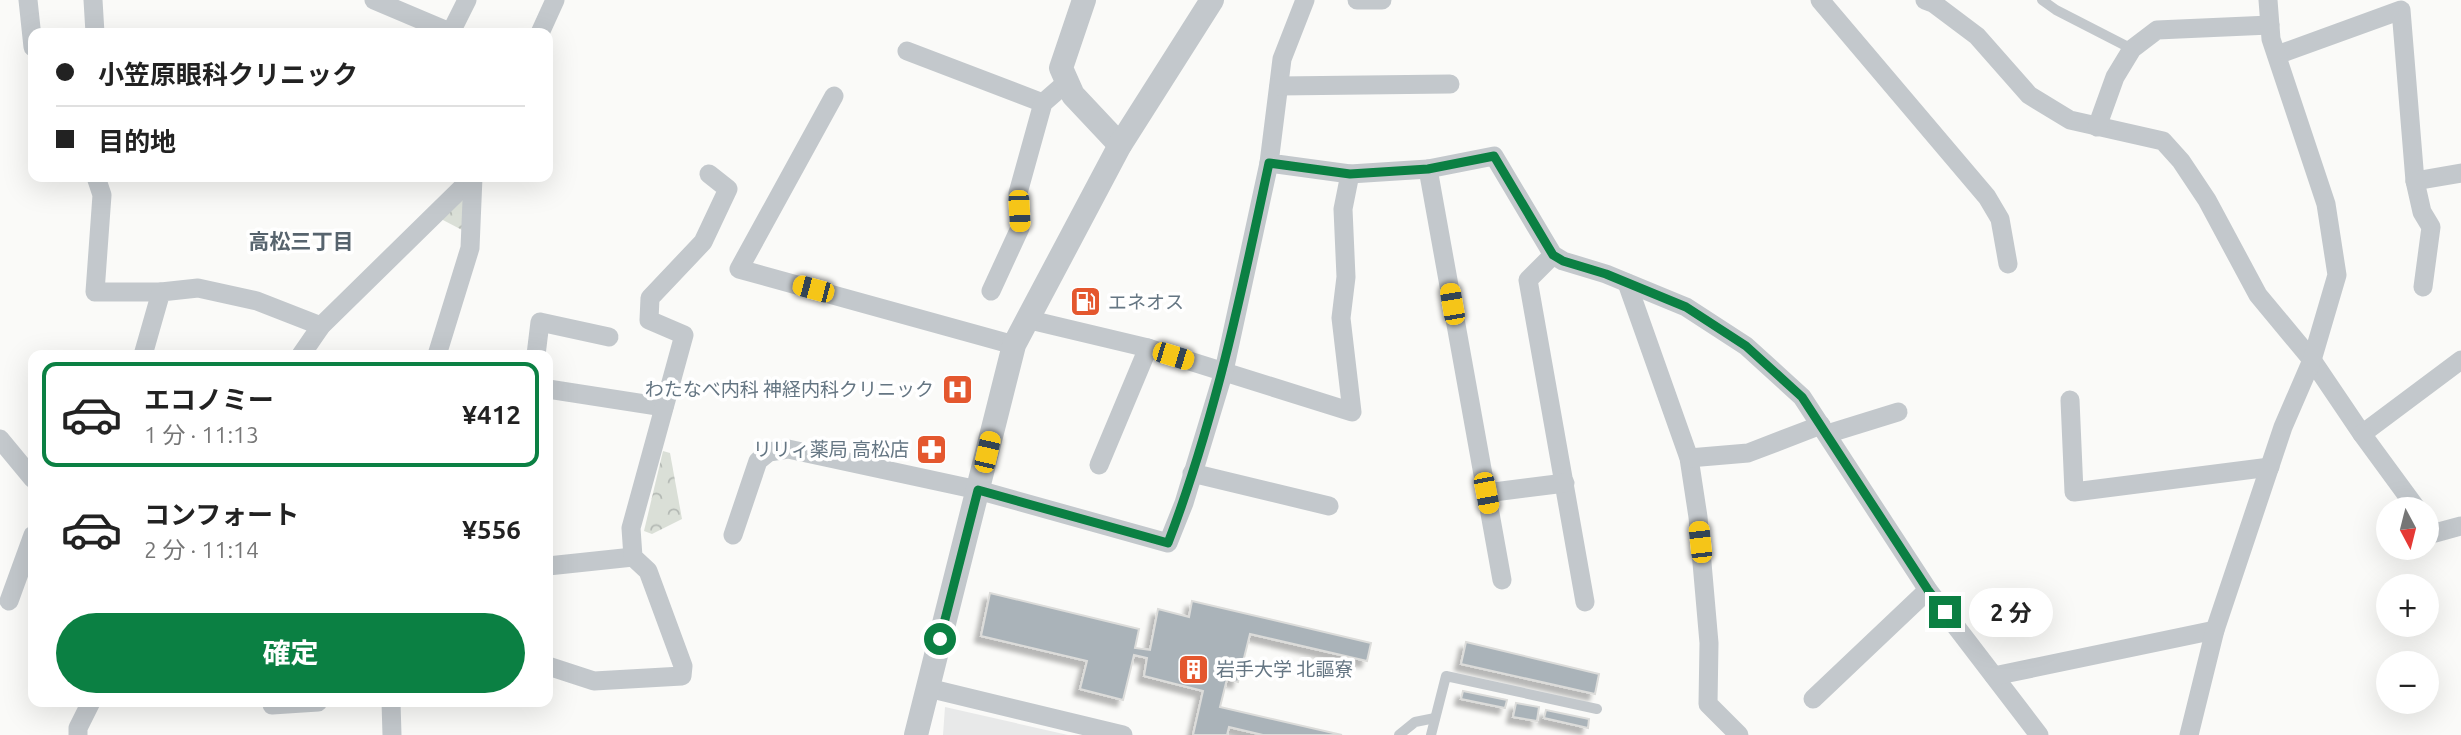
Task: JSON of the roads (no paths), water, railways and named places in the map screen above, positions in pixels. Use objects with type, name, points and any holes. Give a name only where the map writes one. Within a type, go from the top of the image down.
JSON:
[{"type":"street","points":[[28,0],[31,28]]},
{"type":"street","points":[[93,0],[95,28]]},
{"type":"street","points":[[374,0],[441,28]]},
{"type":"street","points":[[453,28],[467,0]]},
{"type":"street","points":[[542,28],[555,0]]},
{"type":"street","points":[[1084,0],[1061,68],[1073,95],[1120,145]]},
{"type":"street","points":[[916,735],[1014,345],[1120,145],[1212,0]]},
{"type":"street","points":[[733,534],[758,461],[769,452],[788,449],[978,490],[1168,543],[1224,371],[1269,163],[1282,59],[1305,0]]},
{"type":"street","points":[[1357,0],[1382,0]]},
{"type":"street","points":[[1820,0],[1987,197],[2000,219],[2008,264]]},
{"type":"street","points":[[1924,0],[1933,3],[1977,36],[2029,95],[2070,120],[2163,141],[2181,161],[2207,200],[2258,295],[2312,360],[2408,497]]},
{"type":"street","points":[[2189,735],[2215,630],[2283,427],[2312,360],[2336,275],[2326,204],[2277,55],[2268,0]]},
{"type":"street","points":[[2277,55],[2401,9],[2415,181],[2422,212],[2431,227],[2423,287]]},
{"type":"street","points":[[2097,127],[2115,77],[2132,49],[2157,30],[2270,25]]},
{"type":"street","points":[[907,51],[1043,103]]},
{"type":"street","points":[[991,290],[1020,228],[1018,193],[1043,103],[1067,82]]},
{"type":"street","points":[[1279,86],[1450,84]]},
{"type":"street","points":[[834,96],[739,269],[1014,345]]},
{"type":"street","points":[[1269,163],[1350,174],[1428,169],[1494,156],[1553,255],[1686,307],[1746,346],[1802,397],[1928,590],[2039,735]]},
{"type":"street","points":[[1428,169],[1502,580]]},
{"type":"street","points":[[2415,181],[2461,173]]},
{"type":"street","points":[[553,668],[594,681],[682,676],[683,666],[648,570],[633,557],[631,528],[684,335],[649,320],[650,298],[702,242],[728,189],[709,174]]},
{"type":"street","points":[[1026,319],[1148,348],[1352,412],[1341,318],[1346,276],[1343,209],[1350,174]]},
{"type":"street","points":[[304,350],[321,326],[468,182]]},
{"type":"street","points":[[439,350],[470,248],[473,182]]},
{"type":"street","points":[[99,186],[95,292],[161,292],[198,288],[257,301],[321,326]]},
{"type":"street","points":[[1553,255],[1528,280],[1585,602]]},
{"type":"street","points":[[1627,283],[1689,458],[1698,517],[1709,643],[1709,704],[1739,735]]},
{"type":"street","points":[[144,350],[161,292]]},
{"type":"street","points":[[537,350],[540,322],[609,337]]},
{"type":"street","points":[[1099,465],[1148,348]]},
{"type":"street","points":[[2362,434],[2461,360]]},
{"type":"street","points":[[553,390],[664,407]]},
{"type":"street","points":[[2070,400],[2074,492],[2270,467]]},
{"type":"street","points":[[1689,458],[1748,453],[1824,430],[1898,412]]},
{"type":"street","points":[[0,439],[28,473]]},
{"type":"street","points":[[1192,473],[1329,506]]},
{"type":"street","points":[[1486,493],[1565,483]]},
{"type":"street","points":[[2440,532],[2461,526]]},
{"type":"street","points":[[553,565],[633,557]]},
{"type":"street","points":[[3,602],[28,564]]},
{"type":"street","points":[[1813,699],[1928,590]]},
{"type":"street","points":[[1994,676],[2215,630]]},
{"type":"street","points":[[928,688],[1124,735]]},
{"type":"street","points":[[78,735],[78,728],[88,707]]},
{"type":"street","points":[[391,707],[392,735]]},
{"type":"lane","points":[[2042,0],[2132,49]]},
{"type":"lane","points":[[1431,735],[1446,676],[1597,709]]},
{"type":"lane","points":[[1399,735],[1415,722],[1435,718]]},
{"type":"place","name":"エネオス","points":[[1085,302]]},
{"type":"place","name":"わたなべ内科 神経内科クリニック","points":[[957,389]]},
{"type":"place","name":"リリィ薬局 高松店","points":[[932,449]]},
{"type":"place","name":"岩手大学 北謳寮","points":[[1193,669]]},
{"type":"district","name":"高松三丁目","points":[[301,241]]}]
